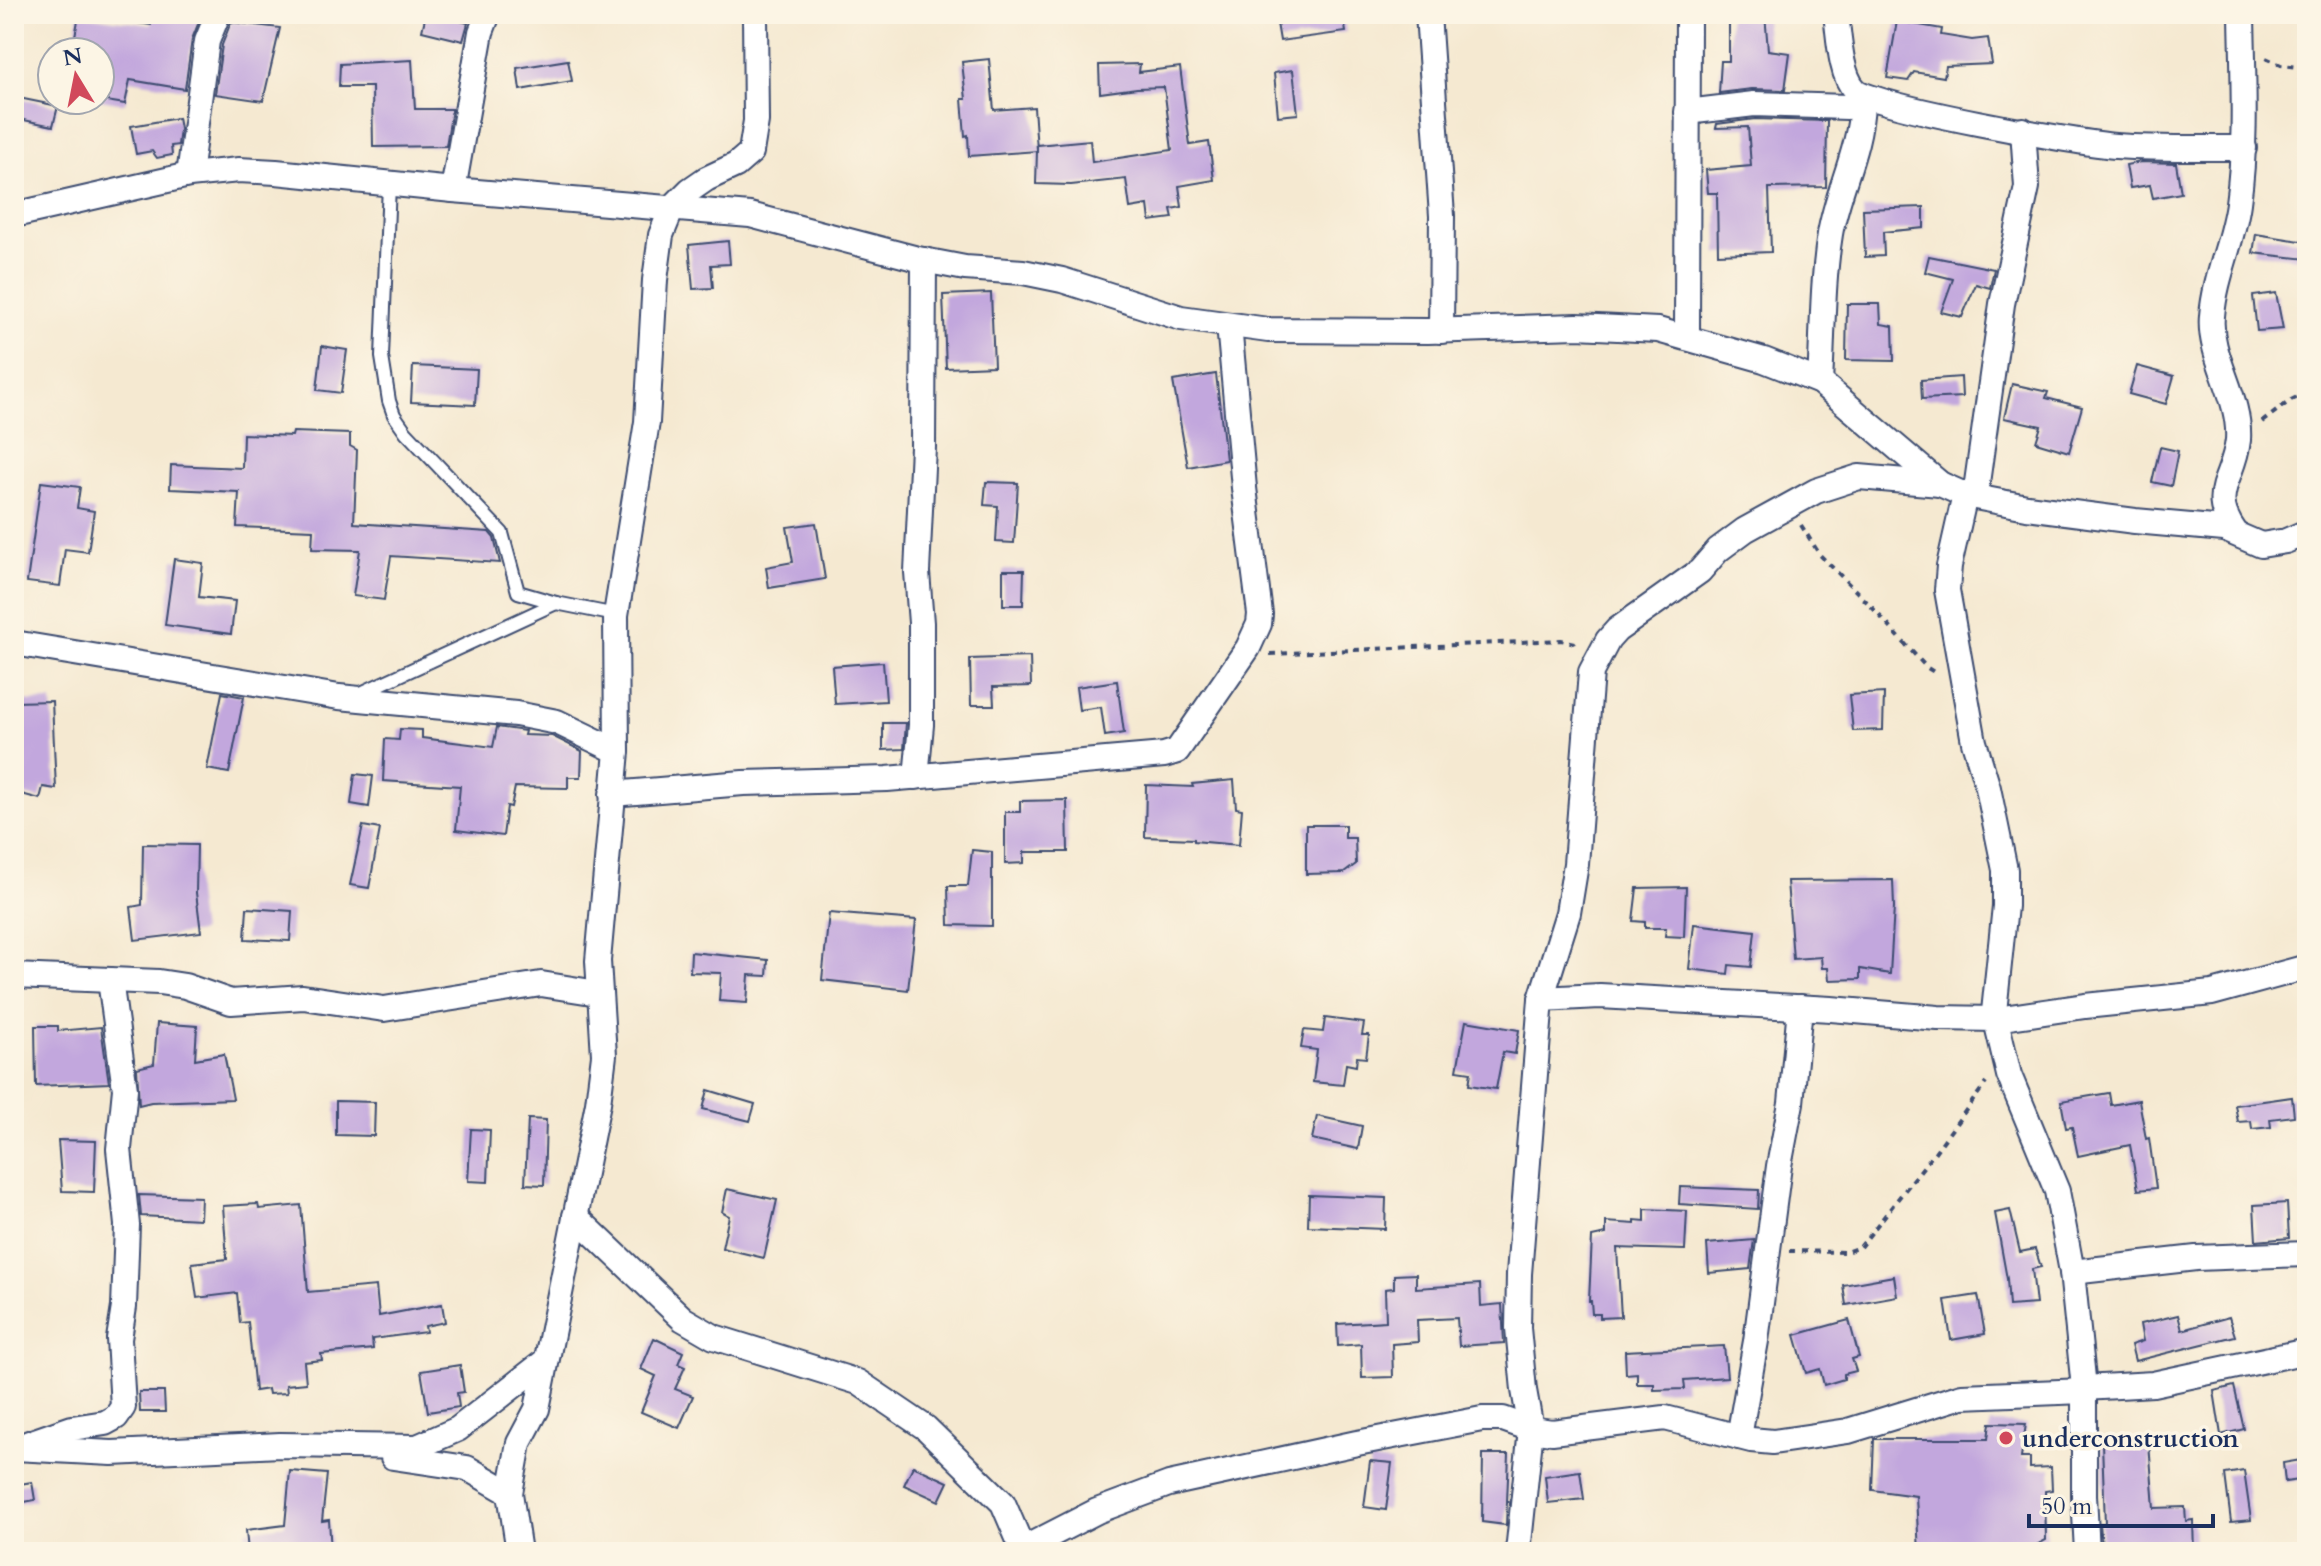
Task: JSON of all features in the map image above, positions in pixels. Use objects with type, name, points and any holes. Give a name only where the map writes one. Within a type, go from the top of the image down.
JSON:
[{"type":"street","points":[[189,175],[207,41],[218,14]]},
{"type":"street","points":[[453,190],[481,32],[488,14]]},
{"type":"street","points":[[519,1552],[510,1493],[519,1443],[537,1409],[598,1103],[604,1055],[598,961],[617,751],[616,615],[647,422],[655,280],[661,235],[672,208],[690,190],[745,160],[751,152],[756,121],[757,14]]},
{"type":"street","points":[[1428,14],[1442,216],[1441,331]]},
{"type":"street","points":[[1687,338],[1688,14]]},
{"type":"street","points":[[1836,14],[1849,81],[1869,101]]},
{"type":"street","points":[[2235,532],[2225,517],[2222,499],[2238,440],[2233,398],[2215,343],[2212,316],[2215,292],[2238,206],[2244,148],[2242,14]]},
{"type":"street","points":[[1687,112],[1754,104],[1837,107],[1869,101],[2113,146],[2244,148]]},
{"type":"street","points":[[1820,382],[1823,297],[1830,233],[1869,101]]},
{"type":"street","points":[[2023,130],[2027,187],[2002,304],[1970,496],[1949,566],[1947,590],[1974,742],[2005,870],[2005,906],[1994,996],[1996,1019],[2009,1075],[2057,1191],[2072,1272],[2084,1389],[2087,1552]]},
{"type":"street","points":[[14,215],[189,175],[239,170],[750,215],[924,260],[1062,280],[1181,318],[1268,330],[1441,331],[1611,326],[1658,330],[1764,360],[1820,382],[1940,484]]},
{"type":"street","points":[[916,777],[921,725],[921,623],[917,572],[923,447],[924,260]]},
{"type":"street","points":[[612,794],[743,783],[916,777],[1164,755],[1177,751],[1243,655],[1259,624],[1260,604],[1244,488],[1229,325]]},
{"type":"street","points":[[1518,1552],[1531,1429],[1518,1328],[1519,1274],[1541,999],[1568,913],[1576,864],[1591,672],[1610,637],[1700,571],[1718,550],[1745,530],[1816,491],[1859,477],[1940,484],[1970,496],[2027,507],[2235,532],[2261,545],[2286,541],[2307,532]]},
{"type":"street","points":[[14,643],[349,698],[516,714],[557,722],[617,751]]},
{"type":"street","points":[[1541,999],[1600,996],[1996,1019],[2212,993],[2307,967]]},
{"type":"street","points":[[14,976],[159,982],[185,986],[231,1002],[303,997],[384,1009],[541,984],[598,993]]},
{"type":"street","points":[[14,1448],[72,1428],[105,1423],[116,1417],[123,1407],[119,1339],[124,1307],[127,1225],[119,1149],[125,1089],[110,980]]},
{"type":"street","points":[[1739,1437],[1791,1103],[1800,1007]]},
{"type":"street","points":[[575,1216],[683,1319],[714,1337],[858,1382],[926,1428],[1003,1503],[1021,1551],[1097,1511],[1169,1484],[1482,1419],[1503,1419],[1531,1429],[1552,1432],[1665,1418],[1739,1437],[1773,1442],[1848,1431],[1962,1396],[2153,1384],[2307,1351]]},
{"type":"street","points":[[2072,1272],[2196,1258],[2307,1254]]},
{"type":"street","points":[[14,1448],[112,1453],[280,1445],[417,1447],[458,1429],[544,1362]]},
{"type":"street","points":[[243,1447],[389,1457],[467,1468],[510,1493]]},
{"type":"lane","points":[[389,184],[382,357],[394,415],[406,432],[502,533],[515,589],[525,595],[556,603],[616,615]]},
{"type":"lane","points":[[349,698],[556,603]]},
{"type":"path","points":[[2243,46],[2281,65],[2307,68]]},
{"type":"path","points":[[2238,440],[2291,400],[2307,392]]},
{"type":"path","points":[[1788,506],[1820,555],[1926,667],[1965,695]]},
{"type":"path","points":[[1243,655],[1561,640],[1583,645],[1610,637]]},
{"type":"path","points":[[1769,1249],[1830,1253],[1860,1247],[2005,1059]]},
{"type":"building","points":[[153,14],[201,17],[192,39],[185,89],[130,80],[125,104],[116,103],[116,36],[75,36],[79,15],[151,25]]},
{"type":"building","points":[[426,14],[458,14],[456,20],[468,23],[463,41],[422,31]]},
{"type":"building","points":[[1343,14],[1346,32],[1280,41],[1277,23]]},
{"type":"building","points":[[1729,14],[1765,14],[1768,50],[1790,53],[1785,90],[1752,89],[1719,93],[1721,61],[1729,61]]},
{"type":"building","points":[[1897,21],[1942,29],[1941,35],[1972,40],[1988,38],[1992,64],[1946,66],[1944,77],[1914,72],[1908,81],[1887,78]]},
{"type":"building","points":[[231,22],[280,28],[263,101],[215,94],[222,45]]},
{"type":"building","points":[[989,59],[994,110],[1034,107],[1037,150],[1037,145],[1090,140],[1092,162],[1172,150],[1164,87],[1100,93],[1099,65],[1140,64],[1139,72],[1180,67],[1190,145],[1209,142],[1214,180],[1179,186],[1182,207],[1171,209],[1173,218],[1150,221],[1148,205],[1130,208],[1126,179],[1071,185],[1036,184],[1037,151],[969,156],[962,99],[966,99],[962,62]]},
{"type":"building","points":[[412,60],[415,109],[452,109],[446,146],[373,147],[372,87],[339,87],[340,64]]},
{"type":"building","points":[[568,60],[572,81],[520,90],[517,68]]},
{"type":"building","points":[[1293,70],[1298,114],[1278,116],[1274,73]]},
{"type":"building","points":[[14,97],[36,102],[36,116],[56,116],[53,126],[14,118]]},
{"type":"building","points":[[178,118],[178,145],[171,146],[172,155],[157,158],[152,151],[136,154],[131,126]]},
{"type":"building","points":[[1755,119],[1827,121],[1826,187],[1769,188],[1771,252],[1718,254],[1717,193],[1708,193],[1706,170],[1751,166],[1748,127],[1716,128],[1717,124]]},
{"type":"building","points":[[2176,163],[2181,193],[2153,198],[2150,185],[2130,188],[2126,165]]},
{"type":"building","points":[[1924,207],[1924,228],[1883,232],[1884,256],[1865,257],[1863,209]]},
{"type":"building","points":[[2256,234],[2307,242],[2307,259],[2253,253]]},
{"type":"building","points":[[728,241],[730,264],[711,265],[713,288],[693,289],[689,245]]},
{"type":"building","points":[[1929,256],[1994,269],[1990,288],[1976,284],[1962,317],[1941,312],[1953,279],[1925,272]]},
{"type":"building","points":[[991,293],[994,366],[946,368],[943,295]]},
{"type":"building","points":[[2276,293],[2283,329],[2257,331],[2253,296]]},
{"type":"building","points":[[1847,304],[1880,304],[1881,324],[1893,326],[1894,361],[1846,360]]},
{"type":"building","points":[[322,346],[347,350],[341,393],[317,390]]},
{"type":"building","points":[[413,366],[477,369],[475,405],[411,402]]},
{"type":"building","points":[[2137,366],[2174,376],[2166,404],[2129,394]]},
{"type":"building","points":[[1216,374],[1226,460],[1188,467],[1173,381]]},
{"type":"building","points":[[1961,377],[1962,397],[1922,399],[1921,380]]},
{"type":"building","points":[[2012,384],[2048,392],[2046,398],[2082,407],[2069,452],[2036,442],[2041,426],[2004,418]]},
{"type":"building","points":[[293,432],[350,434],[350,446],[357,450],[354,523],[489,532],[494,538],[500,563],[391,556],[384,600],[353,596],[360,550],[312,549],[313,530],[237,527],[239,492],[170,489],[171,465],[242,468],[243,434],[292,436]]},
{"type":"building","points":[[2160,447],[2178,451],[2171,486],[2152,482]]},
{"type":"building","points":[[41,482],[80,487],[77,508],[94,511],[88,552],[65,549],[60,586],[27,582]]},
{"type":"building","points":[[986,482],[1018,483],[1014,543],[996,542],[998,506],[984,505]]},
{"type":"building","points":[[816,523],[825,579],[769,588],[766,567],[793,562],[787,527]]},
{"type":"building","points":[[174,559],[203,563],[199,597],[235,601],[231,634],[165,625]]},
{"type":"building","points":[[1003,570],[1024,570],[1023,605],[1003,605]]},
{"type":"building","points":[[1030,657],[1031,686],[993,687],[994,705],[971,705],[970,659]]},
{"type":"building","points":[[883,662],[886,701],[835,704],[832,666]]},
{"type":"building","points":[[1117,681],[1124,733],[1105,736],[1101,707],[1079,710],[1076,687]]},
{"type":"building","points":[[222,693],[244,697],[229,773],[207,769]]},
{"type":"building","points":[[1884,693],[1883,730],[1853,731],[1849,695]]},
{"type":"building","points":[[52,701],[56,789],[43,787],[40,799],[14,792],[14,702]]},
{"type":"building","points":[[883,723],[906,723],[904,749],[883,750]]},
{"type":"building","points":[[497,727],[525,731],[524,735],[552,736],[582,751],[581,777],[568,777],[568,788],[515,787],[511,807],[507,806],[503,836],[456,830],[460,786],[383,781],[385,739],[399,740],[400,729],[422,730],[422,738],[493,747]]},
{"type":"building","points":[[355,774],[373,776],[369,807],[351,804]]},
{"type":"building","points":[[1234,780],[1236,808],[1242,809],[1239,845],[1145,837],[1146,785],[1193,787],[1192,784]]},
{"type":"building","points":[[1067,800],[1068,852],[1024,852],[1024,863],[1005,864],[1005,812],[1020,812],[1020,801]]},
{"type":"building","points":[[1306,825],[1345,825],[1345,838],[1355,838],[1356,864],[1344,873],[1306,874]]},
{"type":"building","points":[[363,826],[380,829],[369,888],[350,885]]},
{"type":"building","points":[[143,844],[197,845],[196,893],[201,932],[135,940],[131,907],[142,905]]},
{"type":"building","points":[[972,850],[992,852],[992,926],[949,925],[948,886],[968,886]]},
{"type":"building","points":[[1893,880],[1890,974],[1860,969],[1860,979],[1829,980],[1828,968],[1822,968],[1821,957],[1793,959],[1787,881]]},
{"type":"building","points":[[1686,887],[1684,937],[1665,936],[1666,928],[1645,928],[1645,922],[1633,921],[1637,888]]},
{"type":"building","points":[[247,908],[292,911],[290,941],[245,939]]},
{"type":"building","points":[[829,913],[916,920],[908,990],[822,980]]},
{"type":"building","points":[[1694,924],[1755,931],[1751,967],[1729,965],[1728,974],[1689,969]]},
{"type":"building","points":[[691,952],[768,960],[767,976],[749,975],[747,1003],[719,1001],[721,973],[690,972]]},
{"type":"building","points":[[1325,1018],[1364,1023],[1362,1035],[1369,1035],[1366,1058],[1357,1057],[1356,1066],[1346,1064],[1343,1085],[1313,1082],[1317,1050],[1301,1048],[1304,1030],[1323,1032]]},
{"type":"building","points":[[1466,1021],[1519,1030],[1515,1054],[1503,1052],[1496,1089],[1469,1085],[1471,1072],[1457,1070]]},
{"type":"building","points":[[157,1023],[197,1026],[195,1059],[224,1054],[233,1099],[139,1105],[137,1068],[154,1064]]},
{"type":"building","points":[[35,1026],[58,1026],[58,1031],[101,1027],[109,1083],[36,1086]]},
{"type":"building","points":[[708,1090],[755,1104],[750,1121],[703,1109]]},
{"type":"building","points":[[2109,1093],[2111,1105],[2139,1100],[2146,1139],[2149,1138],[2156,1188],[2138,1190],[2130,1145],[2078,1156],[2072,1127],[2066,1128],[2061,1101]]},
{"type":"building","points":[[2292,1097],[2294,1116],[2270,1119],[2271,1127],[2252,1129],[2251,1121],[2238,1122],[2235,1105]]},
{"type":"building","points":[[336,1101],[375,1102],[374,1136],[336,1135]]},
{"type":"building","points":[[1317,1116],[1362,1126],[1358,1149],[1312,1139]]},
{"type":"building","points":[[528,1119],[546,1120],[544,1185],[525,1184]]},
{"type":"building","points":[[471,1129],[490,1130],[488,1182],[468,1181]]},
{"type":"building","points":[[58,1140],[96,1141],[94,1192],[62,1191]]},
{"type":"building","points":[[1680,1187],[1759,1190],[1758,1209],[1679,1204]]},
{"type":"building","points":[[727,1189],[777,1200],[764,1258],[722,1248],[729,1216],[722,1212]]},
{"type":"building","points":[[139,1195],[201,1197],[200,1219],[141,1216]]},
{"type":"building","points":[[1309,1195],[1386,1198],[1385,1229],[1308,1226]]},
{"type":"building","points":[[2287,1203],[2289,1238],[2256,1241],[2254,1205]]},
{"type":"building","points":[[258,1204],[259,1209],[301,1205],[308,1292],[376,1286],[379,1316],[442,1304],[445,1322],[425,1326],[426,1332],[372,1339],[373,1349],[321,1354],[322,1360],[304,1362],[306,1383],[286,1385],[287,1393],[269,1394],[268,1389],[255,1391],[248,1322],[240,1323],[237,1293],[197,1298],[192,1263],[227,1259],[223,1206]]},
{"type":"building","points":[[1645,1209],[1687,1211],[1685,1250],[1617,1248],[1621,1317],[1600,1318],[1600,1314],[1592,1314],[1589,1301],[1592,1237],[1606,1234],[1606,1222],[1635,1224],[1635,1220],[1645,1221]]},
{"type":"building","points":[[2010,1210],[2020,1252],[2035,1249],[2041,1267],[2032,1269],[2036,1304],[2009,1306],[1995,1213]]},
{"type":"building","points":[[1754,1240],[1750,1269],[1709,1273],[1707,1244]]},
{"type":"building","points":[[1416,1274],[1416,1288],[1480,1284],[1481,1306],[1502,1304],[1504,1343],[1459,1346],[1457,1318],[1417,1320],[1418,1342],[1392,1344],[1393,1377],[1362,1378],[1361,1344],[1338,1346],[1337,1324],[1386,1321],[1385,1289],[1394,1288],[1394,1275]]},
{"type":"building","points":[[1894,1276],[1897,1296],[1846,1305],[1843,1285]]},
{"type":"building","points":[[1978,1295],[1985,1334],[1951,1340],[1945,1300]]},
{"type":"building","points":[[2178,1315],[2182,1330],[2229,1317],[2235,1336],[2135,1361],[2131,1345],[2143,1341],[2140,1324]]},
{"type":"building","points":[[1849,1320],[1859,1357],[1852,1359],[1856,1371],[1844,1374],[1844,1379],[1824,1385],[1820,1369],[1806,1373],[1795,1335]]},
{"type":"building","points":[[654,1338],[683,1352],[678,1364],[685,1367],[675,1389],[693,1396],[679,1428],[641,1412],[656,1376],[641,1369]]},
{"type":"building","points":[[1724,1346],[1727,1377],[1684,1380],[1685,1389],[1654,1390],[1654,1384],[1637,1384],[1637,1373],[1626,1374],[1625,1351]]},
{"type":"building","points":[[460,1365],[464,1392],[457,1393],[459,1407],[428,1412],[421,1371]]},
{"type":"building","points":[[2234,1386],[2244,1429],[2221,1435],[2214,1391]]},
{"type":"building","points":[[139,1392],[164,1392],[165,1412],[140,1412]]},
{"type":"building","points":[[1990,1423],[2026,1424],[2021,1458],[2030,1458],[2030,1468],[2051,1467],[2052,1490],[2045,1491],[2046,1540],[2033,1547],[2031,1552],[1919,1552],[1916,1496],[1872,1490],[1874,1439],[1988,1439]]},
{"type":"building","points":[[2102,1443],[2149,1443],[2154,1508],[2185,1507],[2186,1521],[2193,1520],[2194,1552],[2138,1552],[2138,1547],[2102,1547],[2100,1523],[2105,1523]]},
{"type":"building","points":[[1483,1454],[1509,1454],[1506,1525],[1482,1522]]},
{"type":"building","points":[[2307,1459],[2307,1479],[2285,1482],[2283,1463]]},
{"type":"building","points":[[1370,1461],[1392,1463],[1386,1510],[1364,1507]]},
{"type":"building","points":[[913,1466],[948,1482],[939,1501],[904,1485]]},
{"type":"building","points":[[290,1471],[327,1474],[322,1521],[329,1520],[331,1552],[248,1552],[246,1530],[285,1525]]},
{"type":"building","points":[[1580,1471],[1584,1499],[1548,1503],[1545,1476]]},
{"type":"building","points":[[2244,1471],[2251,1520],[2231,1522],[2225,1474]]},
{"type":"building","points":[[32,1482],[35,1500],[14,1504],[14,1485]]},
{"type":"place","name":"underconstruction","points":[[2006,1438]]}]
